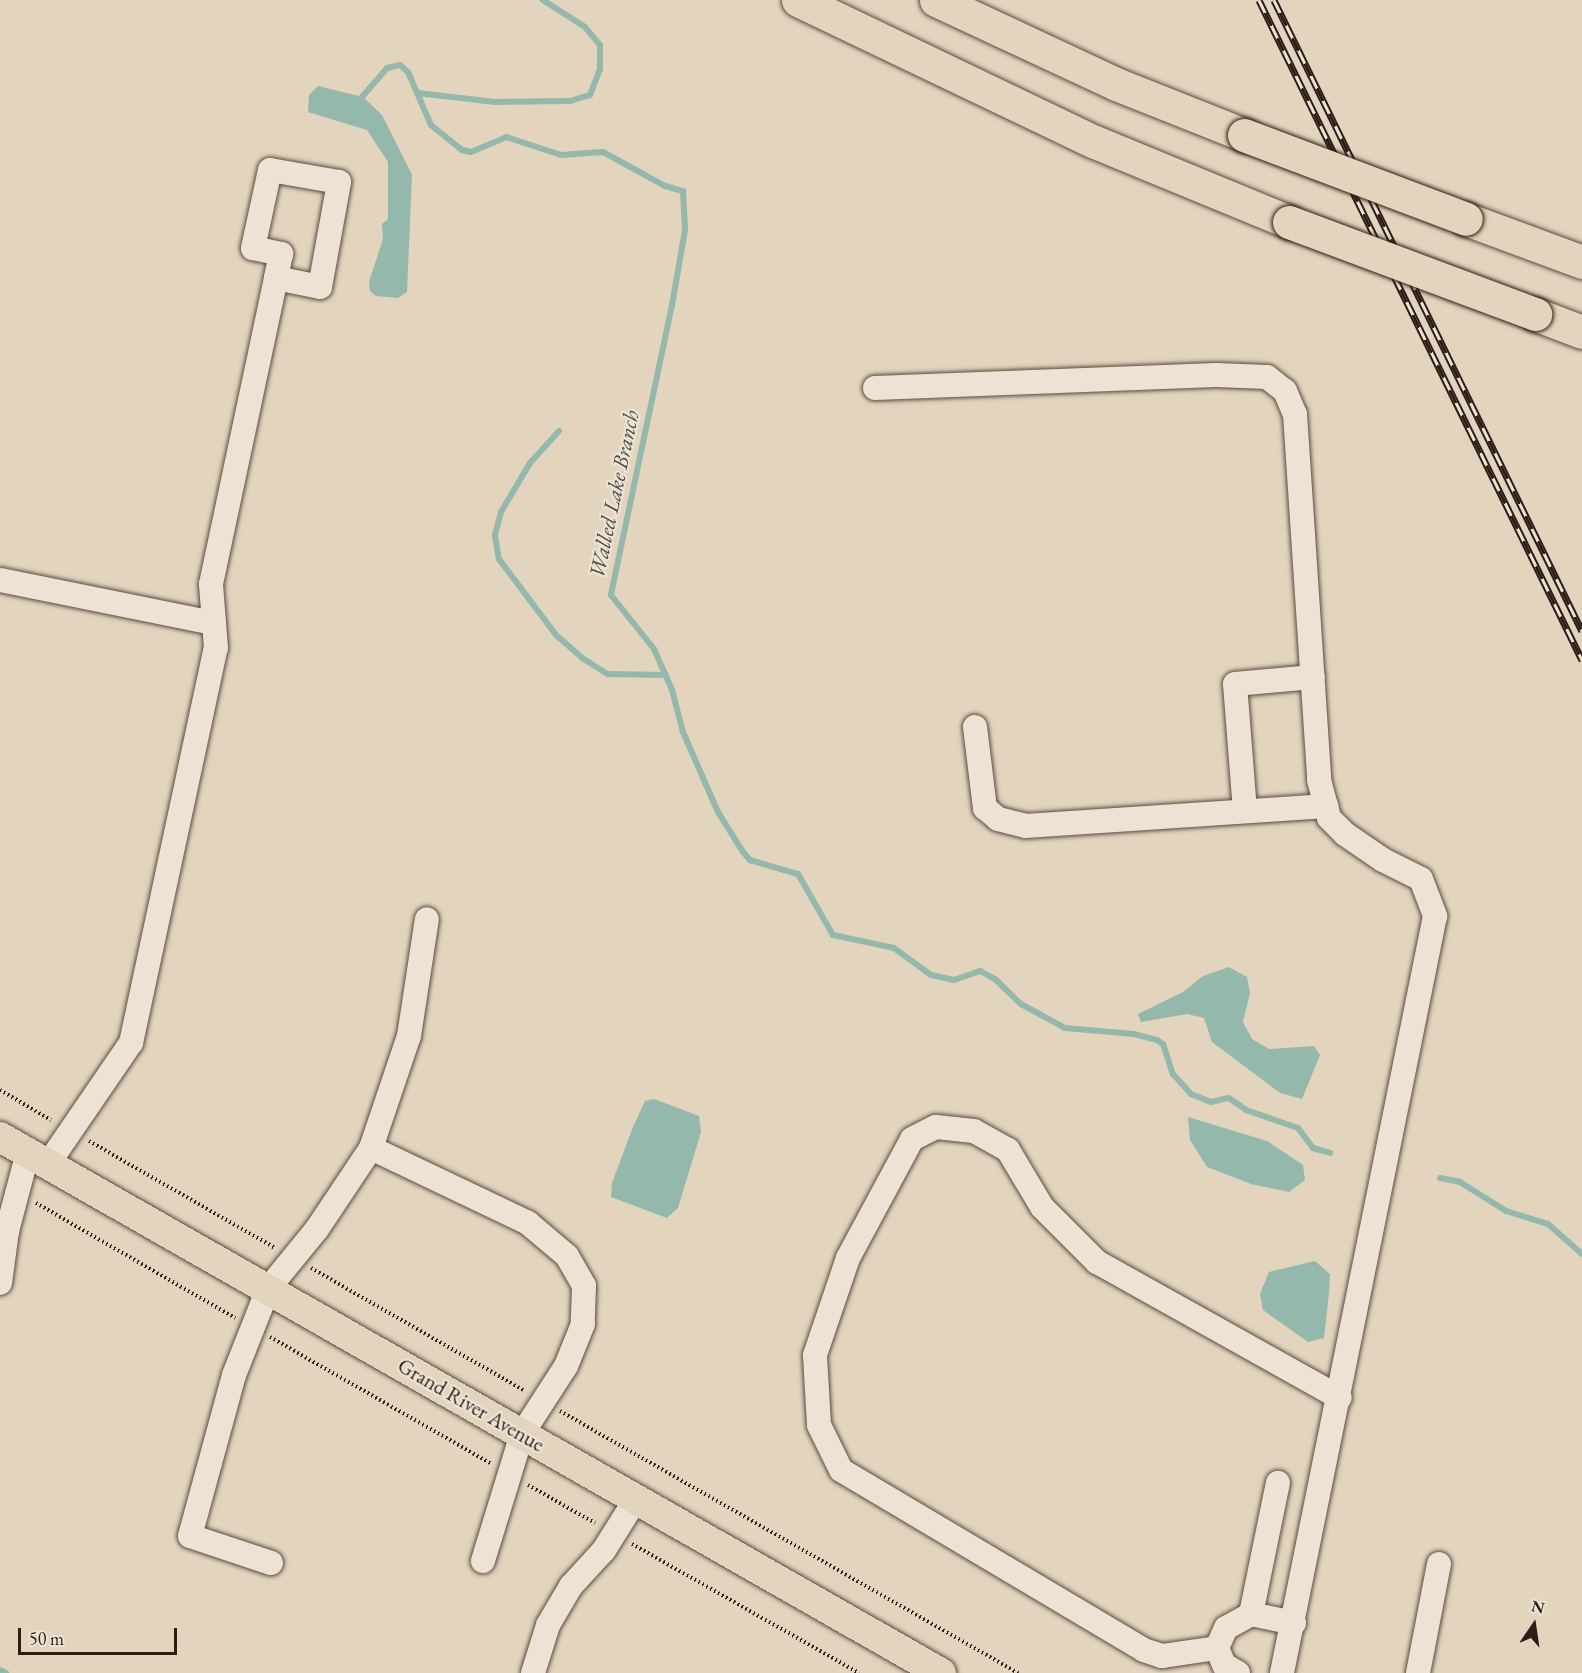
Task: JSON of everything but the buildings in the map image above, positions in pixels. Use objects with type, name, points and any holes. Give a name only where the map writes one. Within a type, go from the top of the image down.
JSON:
[{"type":"highway","points":[[798,0],[1095,142],[1289,222],[1582,332]]},
{"type":"highway","points":[[936,0],[1116,84],[1244,135],[1582,262]]},
{"type":"main road","name":"Grand River Avenue","points":[[0,1137],[935,1672]]},
{"type":"lane","points":[[0,1283],[3,1229],[16,1192],[38,1158],[71,1131],[131,1042],[216,648],[211,584],[280,254],[253,248],[270,170],[339,182],[320,287],[276,278]]},
{"type":"lane","points":[[875,388],[1216,375],[1268,377],[1285,391],[1295,414],[1319,780],[1329,818],[1345,834],[1421,879],[1435,916],[1340,1398],[1282,1673]]},
{"type":"lane","points":[[0,580],[214,623]]},
{"type":"lane","points":[[1245,812],[1235,684],[1313,677]]},
{"type":"lane","points":[[975,727],[985,808],[998,819],[1026,826],[1326,806]]},
{"type":"lane","points":[[271,1563],[190,1536],[234,1375],[267,1289],[293,1258],[371,1148],[409,1036],[427,919]]},
{"type":"lane","points":[[1217,1648],[1162,1656],[1144,1650],[841,1470],[819,1425],[815,1355],[848,1258],[912,1139],[936,1127],[974,1131],[1008,1150],[1042,1207],[1097,1262],[1340,1398]]},
{"type":"lane","points":[[371,1148],[528,1223],[567,1256],[584,1286],[583,1324],[566,1366],[522,1434],[483,1561]]},
{"type":"lane","points":[[1251,1614],[1278,1483]]},
{"type":"lane","points":[[533,1673],[548,1625],[571,1586],[604,1550],[636,1499]]},
{"type":"lane","points":[[1418,1673],[1439,1564]]},
{"type":"lane","points":[[1238,1673],[1224,1665],[1217,1648],[1226,1628],[1251,1614],[1294,1623]]},
{"type":"path","points":[[0,1090],[1018,1673]]},
{"type":"path","points":[[16,1192],[594,1522]]},
{"type":"path","points":[[634,1545],[859,1673]]},
{"type":"water","points":[[318,86],[363,97],[382,115],[412,175],[407,292],[398,298],[376,296],[370,291],[369,282],[383,239],[382,224],[388,219],[388,162],[367,130],[308,112],[309,95]]},
{"type":"water","points":[[1229,967],[1247,977],[1250,993],[1243,1022],[1252,1039],[1269,1049],[1314,1046],[1320,1055],[1302,1099],[1280,1093],[1212,1042],[1204,1018],[1187,1014],[1141,1022],[1138,1014],[1183,992],[1203,976]]},
{"type":"water","points":[[654,1099],[699,1116],[701,1132],[678,1208],[667,1218],[611,1197],[612,1183],[633,1127],[645,1101]]},
{"type":"water","points":[[1188,1117],[1267,1141],[1303,1165],[1305,1180],[1289,1192],[1251,1184],[1207,1167],[1190,1140]]},
{"type":"water","points":[[1315,1261],[1330,1274],[1329,1293],[1324,1338],[1308,1342],[1263,1310],[1260,1294],[1269,1272]]},
{"type":"waterway","name":"Walled Lake Branch","points":[[417,93],[495,102],[570,101],[590,95],[600,69],[600,45],[585,27],[543,0]]},
{"type":"waterway","name":"Walled Lake Branch","points":[[362,97],[387,68],[400,65],[408,72],[431,125],[462,150],[471,152],[506,137],[561,155],[603,152],[665,186],[683,191],[685,230],[672,305],[611,595],[654,649],[672,690],[683,732],[718,812],[750,860],[798,874],[833,935],[894,948],[931,975],[954,980],[980,971],[996,980],[1021,1004],[1065,1028],[1134,1034],[1157,1040],[1163,1044],[1173,1074],[1191,1094],[1211,1102],[1229,1098],[1246,1110],[1298,1128],[1313,1148],[1330,1153]]},
{"type":"waterway","points":[[559,431],[530,463],[501,512],[495,535],[499,559],[556,635],[582,658],[608,674],[666,675]]},
{"type":"waterway","name":"Walled Lake Branch","points":[[1440,1178],[1460,1182],[1506,1211],[1548,1224],[1582,1254]]},
{"type":"waterway","points":[[0,1670],[6,1673]]},
{"type":"railway","points":[[1259,0],[1582,660]]},
{"type":"railway","points":[[1274,0],[1582,631]]}]
